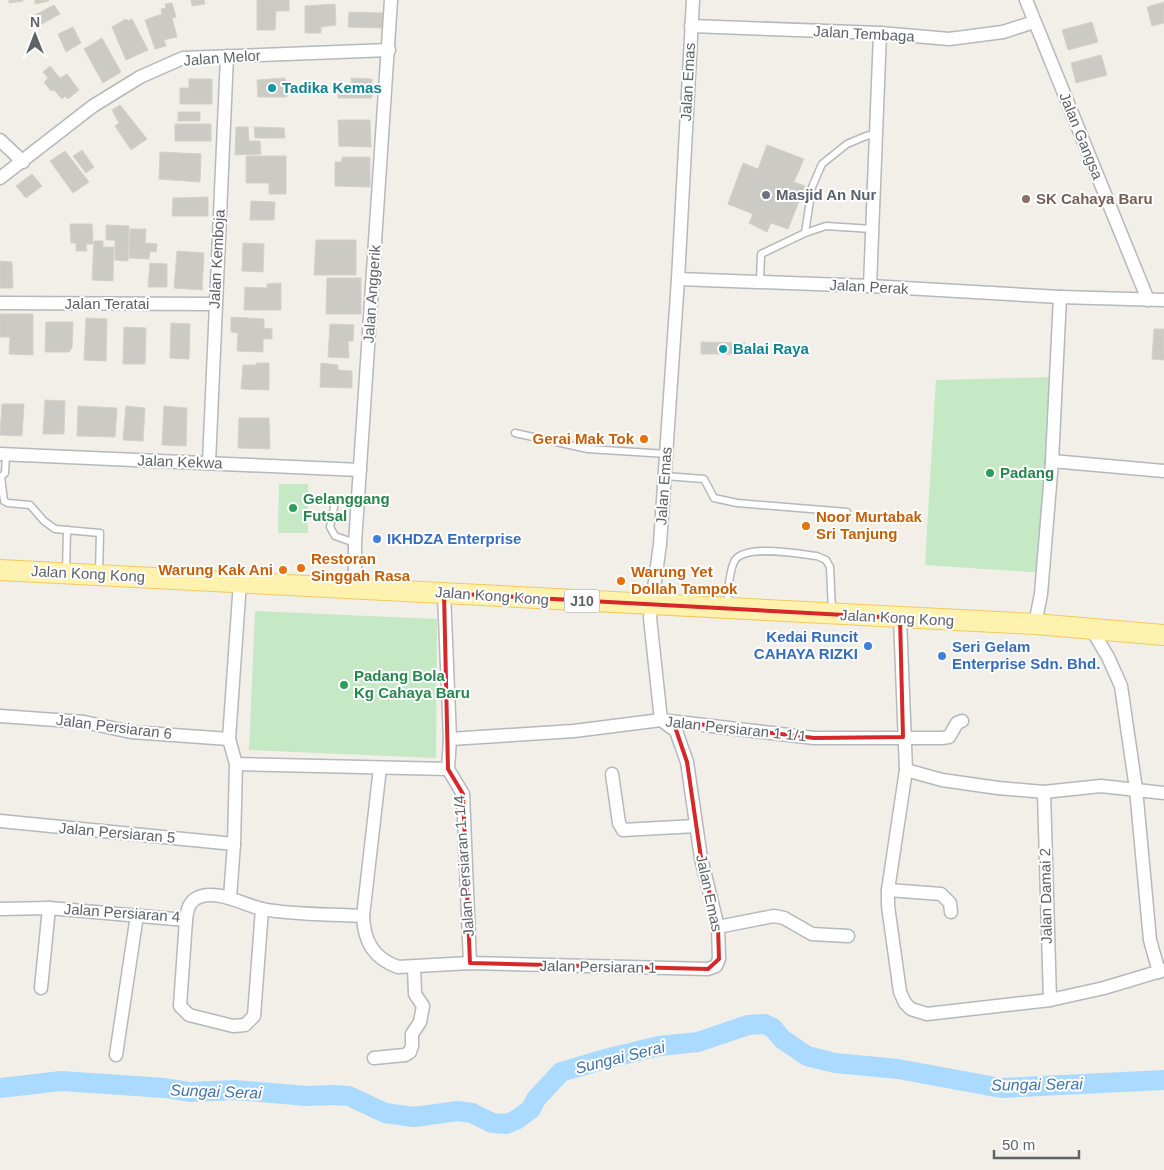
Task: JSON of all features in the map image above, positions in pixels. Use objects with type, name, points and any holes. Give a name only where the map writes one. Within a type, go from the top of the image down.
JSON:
[{"type":"main road","name":"Jalan Kong Kong","points":[[0,570],[444,592],[651,606],[1035,624],[1164,635]]},
{"type":"street","name":"Jalan Anggerik","points":[[355,588],[355,543],[391,0]]},
{"type":"street","name":"Jalan Emas","points":[[693,0],[665,476],[660,544],[650,618],[661,720],[676,731],[688,762],[701,858],[718,926],[719,959]]},
{"type":"street","name":"Jalan Gangsa","points":[[1026,0],[1148,300]]},
{"type":"street","name":"Jalan Tembaga","points":[[691,26],[880,33],[949,40],[1003,32],[1034,22]]},
{"type":"street","points":[[870,286],[880,33]]},
{"type":"street","name":"Jalan Melor","points":[[0,178],[94,106],[140,77],[183,58],[389,50]]},
{"type":"street","name":"Jalan Kemboja","points":[[209,463],[226,56]]},
{"type":"street","points":[[0,140],[23,162]]},
{"type":"street","name":"Jalan Perak","points":[[678,279],[1164,300]]},
{"type":"street","points":[[1035,624],[1041,594],[1052,462],[1060,297]]},
{"type":"street","name":"Jalan Teratai","points":[[0,303],[215,304]]},
{"type":"street","name":"Jalan Kekwa","points":[[3,455],[360,470]]},
{"type":"street","points":[[1052,462],[1164,471]]},
{"type":"street","points":[[240,582],[229,739],[236,764],[234,844],[230,897],[262,908],[363,916]]},
{"type":"street","points":[[236,764],[448,769],[450,739],[444,592]]},
{"type":"street","points":[[900,618],[903,737],[906,770],[888,890],[888,906],[900,992],[904,1003],[911,1009],[927,1014],[1050,1000],[1104,988],[1161,971],[1150,940],[1136,790],[1121,686],[1108,657],[1092,630]]},
{"type":"street","name":"Jalan Persiaran 6","points":[[0,716],[84,722],[131,732],[229,739]]},
{"type":"street","name":"Jalan Persiaran 1 1/1","points":[[450,739],[574,731],[661,720],[814,738],[949,737],[957,724],[962,721]]},
{"type":"street","name":"Jalan Persiaran 1","points":[[380,768],[363,916],[364,933],[373,950],[392,965],[414,967],[470,963],[708,970],[716,966],[719,959]]},
{"type":"street","name":"Jalan Persiaran 1 1/4","points":[[448,769],[463,794],[470,963]]},
{"type":"street","points":[[906,770],[942,780],[1044,792],[1081,787],[1164,792]]},
{"type":"street","points":[[612,774],[619,823],[623,830],[696,826]]},
{"type":"street","name":"Jalan Damai 2","points":[[1044,792],[1050,1000]]},
{"type":"street","name":"Jalan Persiaran 5","points":[[0,821],[234,844]]},
{"type":"street","points":[[888,890],[941,894],[950,903],[951,912]]},
{"type":"street","name":"Jalan Persiaran 4","points":[[0,909],[49,908],[186,920],[188,906],[195,899],[207,896],[230,897]]},
{"type":"street","points":[[41,988],[49,908]]},
{"type":"street","points":[[186,920],[180,1006],[189,1015],[233,1026],[245,1025],[250,1023],[254,1016],[262,908]]},
{"type":"street","points":[[116,1055],[137,915]]},
{"type":"street","points":[[718,926],[774,916],[784,918],[812,934],[848,936]]},
{"type":"street","points":[[374,1058],[404,1055],[410,1052],[412,1034],[420,1022],[423,1006],[415,994],[414,967]]},
{"type":"lane","points":[[805,233],[812,187],[822,164],[847,144],[876,134]]},
{"type":"lane","points":[[760,282],[761,254],[805,233],[826,226],[872,229]]},
{"type":"lane","points":[[515,433],[588,450],[666,454]]},
{"type":"lane","points":[[3,455],[5,472],[1,477],[4,501],[30,505],[55,529],[100,532],[99,575]]},
{"type":"lane","points":[[665,476],[704,479],[714,498],[737,503],[847,512]]},
{"type":"lane","points":[[355,543],[336,536],[330,528],[336,502],[358,497]]},
{"type":"lane","points":[[66,573],[67,530]]},
{"type":"lane","points":[[726,609],[734,561],[742,554],[755,551],[817,556],[826,560],[830,567],[832,614]]},
{"type":"highlighted area","points":[[444,593],[900,618],[903,737],[814,738],[673,721],[687,762],[701,858],[718,927],[719,959],[708,969],[470,963],[463,794],[448,769]]},
{"type":"green space","name":"Padang","points":[[1054,377],[1046,573],[925,565],[936,380]]},
{"type":"green space","name":"Gelanggang Futsal","points":[[279,484],[308,484],[308,533],[278,533]]},
{"type":"green space","name":"Padang Bola Kg Cahaya Baru","points":[[255,611],[437,619],[436,758],[249,750]]},
{"type":"building","points":[[9,0],[23,0],[23,1],[9,3]]},
{"type":"building","points":[[35,0],[48,0],[49,1],[35,4]]},
{"type":"building","points":[[191,0],[204,0],[205,4],[192,6]]},
{"type":"building","points":[[257,0],[289,0],[289,11],[276,11],[275,30],[257,30]]},
{"type":"building","points":[[1164,2],[1164,23],[1152,26],[1147,7]]},
{"type":"building","points":[[172,3],[176,17],[172,18],[177,37],[164,40],[166,46],[155,49],[145,20],[162,14],[161,9],[166,8],[165,4]]},
{"type":"building","points":[[335,4],[336,25],[321,27],[321,33],[305,33],[305,6]]},
{"type":"building","points":[[54,5],[60,14],[40,25],[33,16]]},
{"type":"building","points":[[349,12],[383,13],[382,28],[348,27]]},
{"type":"building","points":[[126,19],[128,21],[132,19],[148,50],[126,60],[112,27]]},
{"type":"building","points":[[1092,22],[1098,42],[1068,50],[1062,30]]},
{"type":"building","points":[[73,27],[81,43],[66,52],[58,34]]},
{"type":"building","points":[[102,38],[121,72],[103,83],[84,49]]},
{"type":"building","points":[[1101,55],[1107,75],[1076,83],[1071,63]]},
{"type":"building","points":[[50,66],[60,78],[67,74],[79,90],[68,99],[65,96],[62,99],[54,90],[51,91],[44,82],[48,78],[43,72]]},
{"type":"building","name":"Tadika Kemas","points":[[285,78],[287,97],[258,97],[257,80]]},
{"type":"building","points":[[351,78],[372,79],[372,98],[338,98],[338,86],[352,86]]},
{"type":"building","points":[[189,79],[212,79],[212,104],[180,104],[180,88],[189,88]]},
{"type":"building","points":[[120,105],[147,139],[131,150],[115,126],[119,123],[112,110]]},
{"type":"building","points":[[178,112],[200,112],[200,121],[178,121]]},
{"type":"building","points":[[338,120],[370,120],[371,147],[339,146]]},
{"type":"building","points":[[175,124],[211,124],[211,141],[175,141]]},
{"type":"building","points":[[236,127],[248,127],[249,141],[260,141],[261,154],[235,155]]},
{"type":"building","points":[[254,127],[284,128],[285,138],[255,138]]},
{"type":"building","name":"Masjid An Nur","points":[[767,145],[804,159],[794,182],[805,186],[788,229],[771,223],[767,232],[749,223],[753,214],[728,204],[743,163],[758,169]]},
{"type":"building","points":[[82,150],[94,167],[86,173],[73,156]]},
{"type":"building","points":[[65,151],[89,182],[73,193],[50,161]]},
{"type":"building","points":[[160,152],[201,154],[200,182],[159,179]]},
{"type":"building","points":[[246,156],[286,156],[286,194],[269,194],[269,183],[246,183]]},
{"type":"building","points":[[342,157],[370,157],[370,187],[335,186],[335,162],[342,162]]},
{"type":"building","points":[[32,174],[42,186],[26,198],[16,186]]},
{"type":"building","points":[[208,197],[208,216],[172,216],[173,198]]},
{"type":"building","points":[[251,201],[275,202],[274,220],[250,220]]},
{"type":"building","points":[[70,224],[92,224],[93,244],[86,244],[87,251],[76,251],[76,243],[71,243]]},
{"type":"building","points":[[106,225],[129,226],[128,261],[115,260],[115,240],[106,240]]},
{"type":"building","points":[[130,229],[146,229],[145,243],[157,244],[156,252],[150,251],[149,259],[129,258]]},
{"type":"building","points":[[316,240],[356,240],[356,275],[314,275]]},
{"type":"building","points":[[94,241],[103,241],[103,247],[114,247],[113,281],[92,280]]},
{"type":"building","points":[[243,243],[264,244],[263,272],[242,271]]},
{"type":"building","points":[[177,251],[204,253],[202,290],[174,288]]},
{"type":"building","points":[[0,261],[12,262],[13,288],[0,288]]},
{"type":"building","points":[[150,263],[167,264],[167,287],[148,287]]},
{"type":"building","points":[[327,278],[361,278],[361,314],[326,314]]},
{"type":"building","points":[[281,283],[281,310],[244,310],[245,287],[267,288],[267,284]]},
{"type":"building","points":[[0,314],[33,314],[33,355],[9,354],[10,337],[0,337]]},
{"type":"building","points":[[231,317],[264,319],[264,328],[272,329],[272,339],[263,339],[263,352],[237,351],[238,333],[231,332]]},
{"type":"building","points":[[86,318],[107,319],[106,361],[84,360]]},
{"type":"building","points":[[46,322],[73,322],[72,348],[69,352],[45,352]]},
{"type":"building","points":[[171,323],[190,324],[189,359],[170,358]]},
{"type":"building","points":[[330,324],[354,325],[353,341],[348,341],[349,358],[328,357]]},
{"type":"building","points":[[124,327],[146,328],[145,364],[123,364]]},
{"type":"building","points":[[1154,329],[1164,329],[1164,360],[1152,359]]},
{"type":"building","name":"Balai Raya","points":[[701,342],[745,343],[745,354],[701,354]]},
{"type":"building","points":[[256,363],[269,363],[269,390],[241,389],[243,365],[256,365]]},
{"type":"building","points":[[321,363],[338,365],[338,370],[352,371],[352,388],[320,387]]},
{"type":"building","points":[[45,400],[65,401],[64,434],[43,434]]},
{"type":"building","points":[[2,404],[24,404],[22,436],[0,435]]},
{"type":"building","points":[[78,406],[117,408],[115,437],[77,436]]},
{"type":"building","points":[[126,406],[145,408],[143,441],[123,440]]},
{"type":"building","points":[[164,406],[187,408],[186,446],[162,445]]},
{"type":"building","points":[[239,418],[269,418],[270,449],[238,448]]},
{"type":"waterway","name":"Sungai Serai","points":[[0,1088],[61,1081],[165,1088],[190,1092],[235,1090],[307,1096],[335,1095],[349,1096],[385,1113],[414,1117],[458,1111],[472,1113],[492,1123],[506,1124],[516,1120],[531,1109],[536,1099],[561,1072],[659,1046],[698,1042],[748,1025],[764,1024],[773,1028],[782,1039],[807,1056],[835,1063],[898,1069],[1001,1088],[1164,1080]]},
{"type":"place","name":"Tadika Kemas","points":[[272,88]]},
{"type":"place","name":"Masjid An Nur","points":[[766,195]]},
{"type":"place","name":"SK Cahaya Baru","points":[[1026,199]]},
{"type":"place","name":"Balai Raya","points":[[723,349]]},
{"type":"place","name":"Gerai Mak Tok","points":[[644,439]]},
{"type":"place","name":"Padang","points":[[990,473]]},
{"type":"place","name":"Gelanggang Futsal","points":[[293,508]]},
{"type":"place","name":"Noor Murtabak Sri Tanjung","points":[[806,526]]},
{"type":"place","name":"IKHDZA Enterprise","points":[[377,539]]},
{"type":"place","name":"Restoran Singgah Rasa","points":[[301,568]]},
{"type":"place","name":"Warung Kak Ani","points":[[283,570]]},
{"type":"place","name":"Warung Yet Dollah Tampok","points":[[621,581]]},
{"type":"place","name":"Kedai Runcit CAHAYA RIZKI","points":[[868,646]]},
{"type":"place","name":"Seri Gelam Enterprise Sdn. Bhd.","points":[[942,656]]},
{"type":"place","name":"Padang Bola Kg Cahaya Baru","points":[[344,685]]}]
